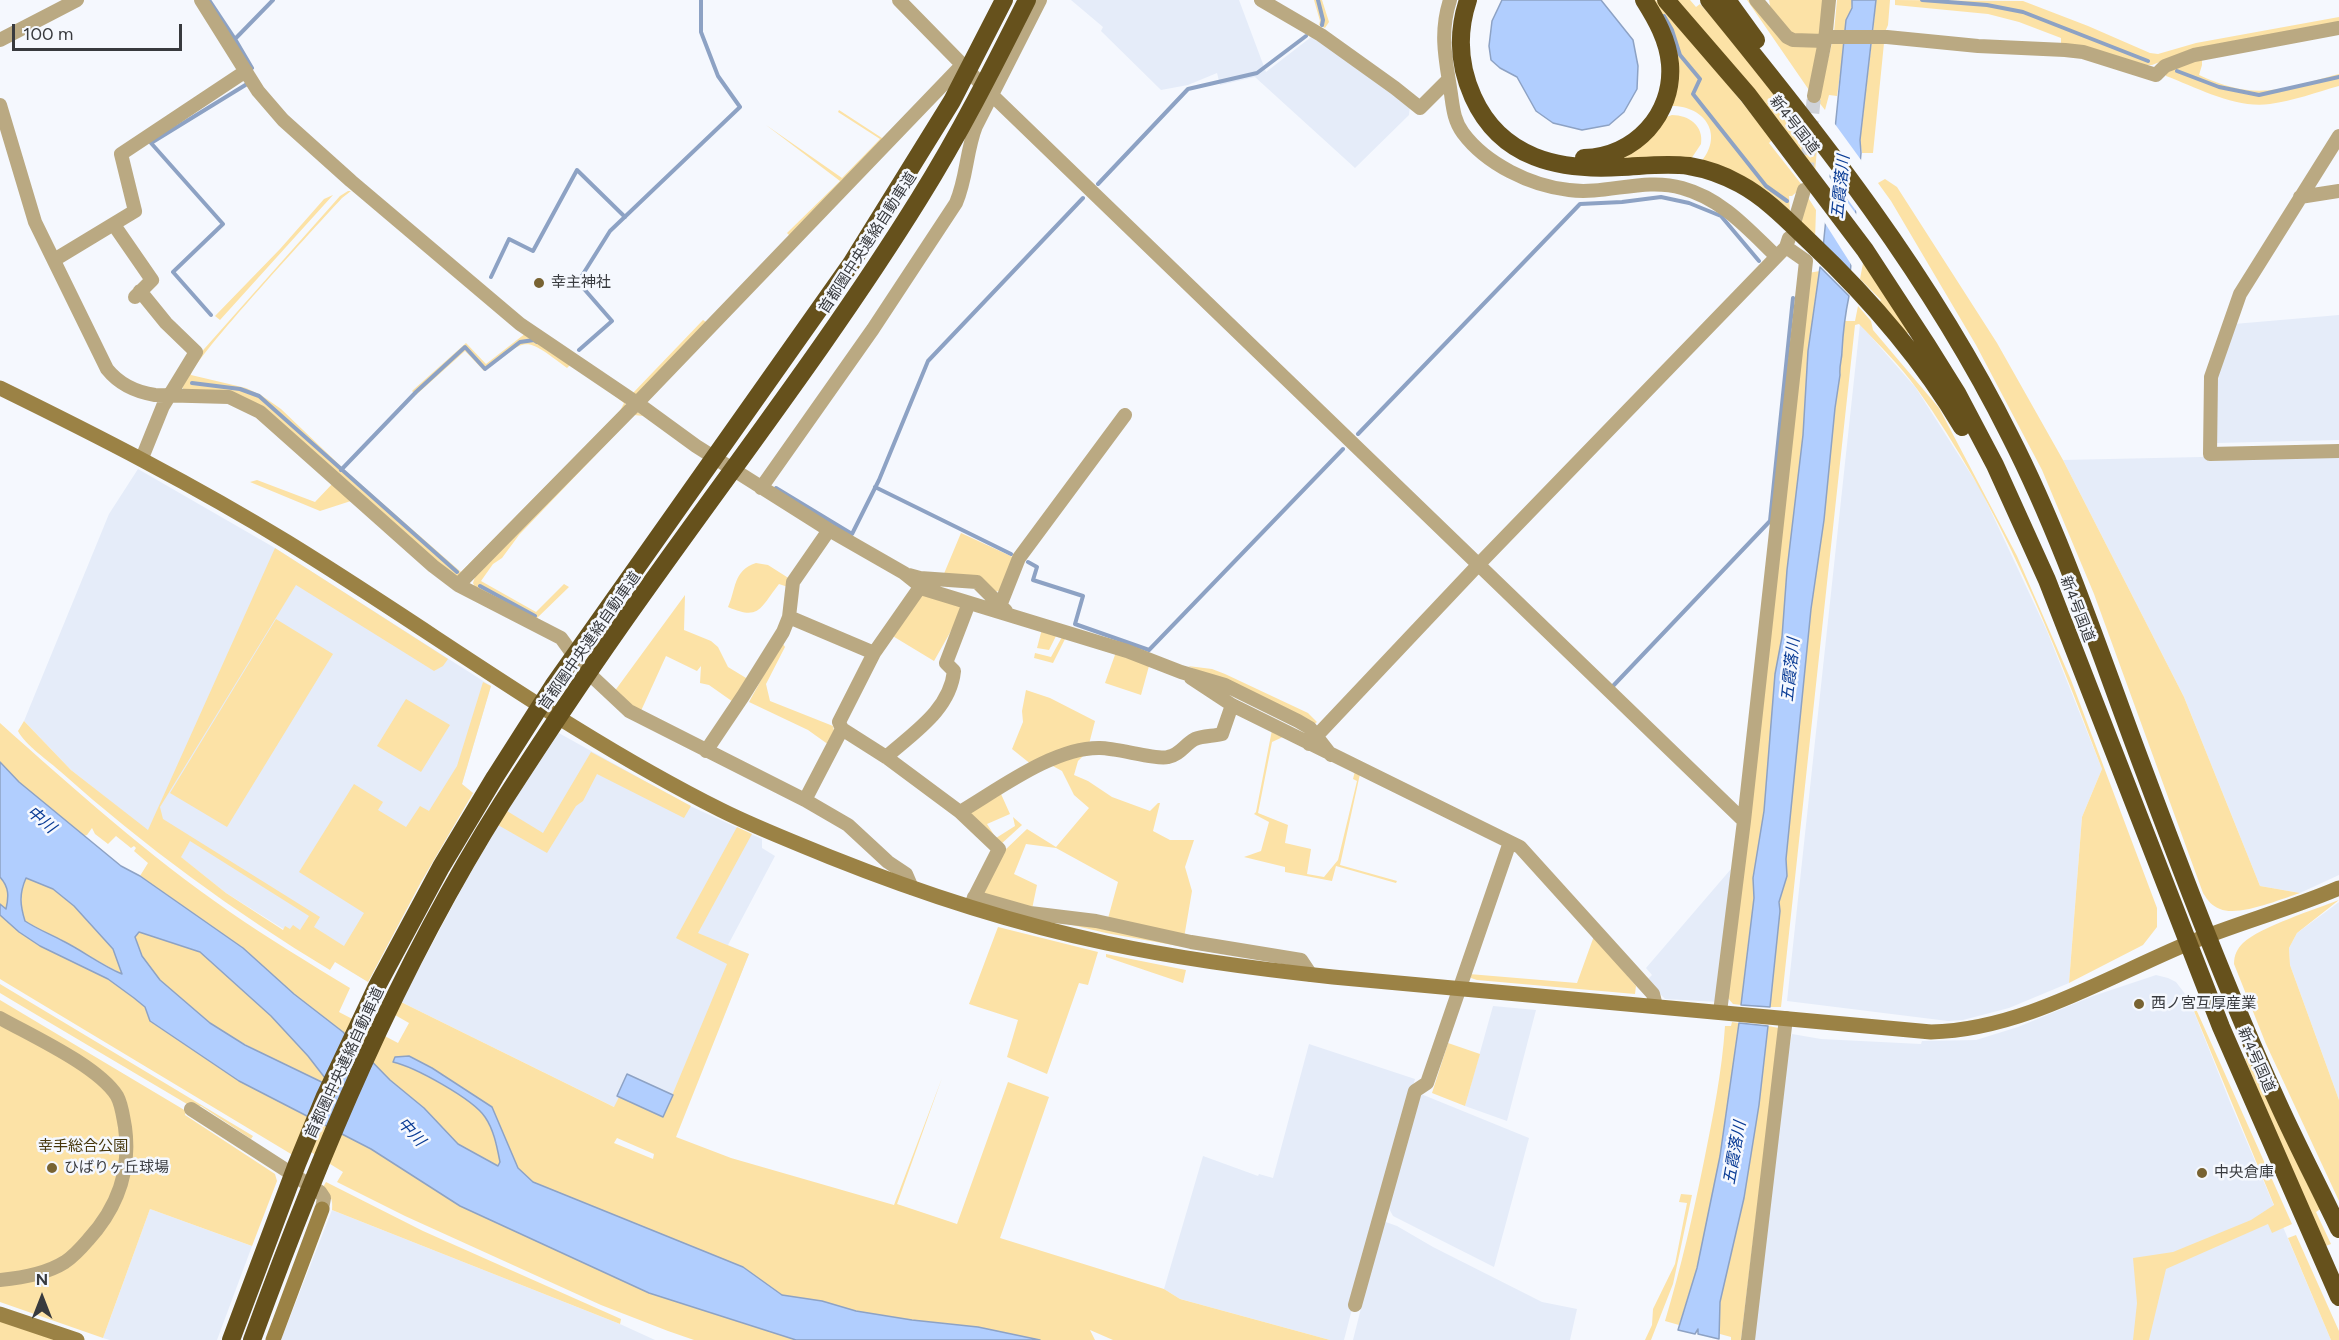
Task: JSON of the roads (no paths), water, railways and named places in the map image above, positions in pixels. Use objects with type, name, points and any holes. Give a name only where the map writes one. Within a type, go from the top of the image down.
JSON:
[{"type":"highway","name":"首都圏中央連絡自動車道","points":[[231,1340],[325,1096],[376,988],[441,867],[553,686],[851,264],[952,101],[1004,0]]},
{"type":"highway","name":"首都圏中央連絡自動車道","points":[[252,1340],[340,1114],[381,1025],[448,895],[500,807],[572,695],[813,357],[911,211],[967,117],[1027,0]]},
{"type":"highway","points":[[1468,0],[1462,21],[1461,51],[1467,84],[1508,129],[1534,147],[1579,159],[1592,158],[1624,149],[1641,137],[1653,124],[1668,96],[1670,63],[1667,46],[1644,0]]},
{"type":"highway","points":[[1479,0],[1471,38],[1474,66],[1484,118],[1496,132],[1511,144],[1559,166],[1580,168],[1667,164],[1709,170],[1744,186],[1781,214],[1790,245],[1871,303],[1921,365],[1952,411],[2047,580]]},
{"type":"highway","name":"新4号国道","points":[[1666,0],[1748,95],[1810,186],[1864,250],[1957,393],[1995,465],[2047,580],[2221,1027],[2339,1297]]},
{"type":"highway","name":"新4号国道","points":[[1709,0],[1820,139],[1870,207],[1902,253],[1985,386],[2040,496],[2207,936],[2278,1102],[2339,1229]]},
{"type":"highway","points":[[1727,0],[1820,139]]},
{"type":"street","points":[[0,40],[77,0]]},
{"type":"street","points":[[201,0],[269,105],[283,120],[351,181],[520,324],[696,446],[829,530],[923,583],[969,603],[999,609],[1126,651],[1181,672],[1226,685],[1298,720],[1312,740]]},
{"type":"street","points":[[899,0],[962,66],[1744,821]]},
{"type":"street","points":[[761,488],[873,329],[956,203],[963,187],[972,136],[1040,0]]},
{"type":"street","points":[[1261,0],[1321,34],[1420,108],[1447,81]]},
{"type":"street","points":[[1450,0],[1443,47],[1453,112],[1462,132],[1486,155],[1528,180],[1568,190],[1606,191],[1644,185],[1680,187],[1720,204],[1790,245],[1806,261],[1744,821],[1727,1013]]},
{"type":"street","points":[[1756,0],[1787,37],[1793,40],[1881,37],[1978,46],[2065,50],[2083,52],[2156,75],[2166,66],[2194,55],[2339,28]]},
{"type":"street","points":[[1814,96],[1829,38],[1829,0]]},
{"type":"street","points":[[458,585],[962,66]]},
{"type":"street","points":[[54,260],[135,211],[121,154],[246,71]]},
{"type":"street","points":[[0,105],[35,222],[113,377],[144,393],[229,397],[260,412],[433,566],[458,585],[561,638],[582,667],[629,711],[805,800],[848,825],[888,862],[906,874],[912,888]]},
{"type":"street","points":[[2339,136],[2240,294],[2211,377],[2210,454],[2339,451]]},
{"type":"street","points":[[1795,220],[1810,186]]},
{"type":"street","points":[[2300,197],[2339,191]]},
{"type":"street","points":[[114,225],[152,280],[137,294],[196,352],[163,406],[142,458]]},
{"type":"street","points":[[1312,740],[1479,564],[1790,245]]},
{"type":"street","points":[[0,388],[142,458],[288,542],[519,693],[628,760],[724,812],[794,843],[912,888],[972,902],[1064,933],[1162,954],[1236,966],[1460,990],[1931,1032],[1956,1031],[1985,1026],[2026,1013],[2207,936],[2339,888]]},
{"type":"street","points":[[999,609],[1019,558],[1125,415]]},
{"type":"street","points":[[706,751],[783,632],[789,617],[793,582],[829,530]]},
{"type":"street","points":[[923,583],[977,582],[995,598],[999,609]]},
{"type":"street","points":[[923,583],[874,652],[839,722],[842,729],[886,757],[960,812],[999,849],[972,902]]},
{"type":"street","points":[[886,757],[935,714],[945,698],[953,681],[954,671],[946,663],[969,603]]},
{"type":"street","points":[[789,617],[874,652]]},
{"type":"street","points":[[1181,672],[1232,705],[1312,740],[1331,755],[1520,847],[1653,994],[1656,1006]]},
{"type":"street","points":[[960,812],[1029,771],[1075,751],[1098,747],[1116,748],[1167,758],[1182,751],[1194,740],[1222,734],[1232,705]]},
{"type":"street","points":[[805,800],[842,729]]},
{"type":"street","points":[[1355,1305],[1415,1091],[1427,1083],[1510,842]]},
{"type":"street","points":[[1748,1340],[1780,1017]]},
{"type":"street","points":[[0,1018],[83,1066],[108,1085],[118,1098],[127,1144],[126,1169],[120,1193],[103,1224],[83,1246],[66,1262],[45,1271],[23,1278],[0,1280]]},
{"type":"street","points":[[191,1109],[320,1192],[324,1198],[322,1209],[273,1340]]},
{"type":"street","points":[[0,1314],[77,1340]]},
{"type":"water","points":[[1502,0],[1601,0],[1633,40],[1638,66],[1637,89],[1624,112],[1609,125],[1582,130],[1553,123],[1536,111],[1517,77],[1491,60],[1489,46],[1492,21]]},
{"type":"water","name":"五霞落川","points":[[1852,0],[1876,0],[1860,140],[1861,153],[1850,275],[1823,248],[1846,20],[1852,8]]},
{"type":"water","name":"五霞落川","points":[[1820,267],[1849,296],[1824,520],[1811,609],[1786,859],[1787,876],[1779,902],[1770,1007],[1741,1005],[1754,898],[1753,878],[1764,811],[1775,674],[1782,637],[1787,570],[1803,435],[1808,351]]},
{"type":"water","name":"中川","points":[[0,762],[19,782],[121,866],[140,876],[243,948],[294,994],[343,1032],[390,1080],[424,1108],[458,1144],[498,1166],[500,1162],[491,1127],[479,1110],[443,1085],[415,1070],[393,1062],[395,1057],[409,1056],[432,1068],[492,1107],[518,1168],[533,1182],[743,1267],[782,1295],[822,1301],[856,1311],[978,1327],[1040,1340],[796,1340],[649,1293],[460,1206],[371,1149],[239,1081],[150,1021],[145,1007],[108,979],[40,946],[19,932],[0,915],[0,904],[6,909],[8,896],[7,888],[0,877]],"holes":[[[26,878],[53,889],[74,906],[113,949],[122,974],[25,921],[21,900]],[[139,932],[200,952],[271,1016],[308,1056],[332,1087],[245,1045],[210,1023],[160,980],[142,956],[135,937]]]},
{"type":"water","name":"五霞落川","points":[[1739,1023],[1768,1026],[1759,1105],[1744,1198],[1720,1302],[1719,1339],[1698,1334],[1698,1329],[1695,1334],[1678,1330],[1697,1268],[1720,1156]]},
{"type":"water","points":[[627,1074],[673,1095],[663,1117],[617,1096]]},
{"type":"waterway","points":[[209,0],[235,39]]},
{"type":"waterway","points":[[252,68],[235,39],[273,0]]},
{"type":"waterway","points":[[579,350],[612,321],[578,282],[610,231],[740,107],[718,76],[701,32],[701,0]]},
{"type":"waterway","points":[[1318,0],[1322,25]]},
{"type":"waterway","points":[[1922,0],[1987,5],[2023,12],[2148,61]]},
{"type":"waterway","points":[[1664,16],[1672,30],[1680,55],[1700,79],[1693,94],[1766,186],[1787,201]]},
{"type":"waterway","points":[[1098,184],[1188,89],[1257,73],[1306,36]]},
{"type":"waterway","points":[[2177,71],[2219,87],[2259,95],[2339,77]]},
{"type":"waterway","points":[[211,315],[173,272],[223,224],[151,143],[247,84]]},
{"type":"waterway","points":[[491,277],[509,239],[533,251],[577,170],[625,217]]},
{"type":"waterway","points":[[1358,434],[1580,204],[1661,197],[1689,203],[1721,216],[1759,261]]},
{"type":"waterway","points":[[776,488],[852,534],[879,480],[928,361],[1083,198]]},
{"type":"waterway","points":[[1613,686],[1770,521],[1793,298]]},
{"type":"waterway","points":[[341,470],[416,392],[465,347],[485,369],[520,342],[534,340],[537,342]]},
{"type":"waterway","points":[[192,383],[240,389],[259,396],[457,572]]},
{"type":"waterway","points":[[1028,562],[1037,567],[1033,580],[1083,596],[1075,624],[1149,650],[1343,449]]},
{"type":"waterway","points":[[875,487],[1011,554]]},
{"type":"waterway","points":[[480,586],[535,616]]},
{"type":"tunnel","points":[[1806,176],[1814,96]]},
{"type":"place","name":"幸主神社","points":[[539,283]]},
{"type":"place","name":"西ノ宮互厚産業","points":[[2139,1004]]},
{"type":"place","name":"ひばりヶ丘球場","points":[[52,1168]]},
{"type":"place","name":"中央倉庫","points":[[2202,1173]]},
{"type":"park label","name":"幸手総合公園","points":[[83,1147]]}]
